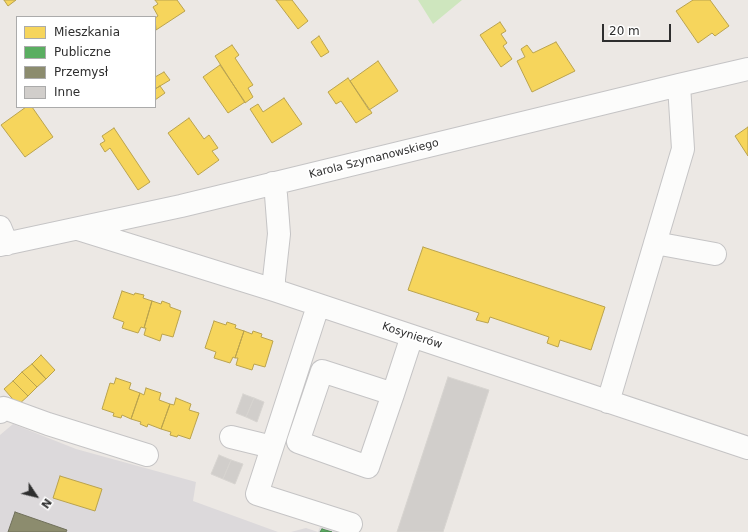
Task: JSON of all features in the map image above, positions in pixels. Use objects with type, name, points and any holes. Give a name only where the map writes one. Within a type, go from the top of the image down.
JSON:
[{"type":"street","name":"Karola Szymanowskiego","points":[[2,239],[76,228],[181,206],[748,69]]},
{"type":"street","points":[[608,402],[683,149],[679,85]]},
{"type":"street","points":[[273,183],[276,195],[279,234],[274,290]]},
{"type":"street","name":"Kosynierów","points":[[76,228],[274,290],[318,306],[748,448]]},
{"type":"street","points":[[655,243],[715,254]]},
{"type":"street","points":[[318,306],[256,494],[351,524]]},
{"type":"street","points":[[392,394],[322,371],[298,442],[368,467],[412,336]]},
{"type":"street","points":[[0,412],[4,408],[147,456]]},
{"type":"street","points":[[231,437],[272,447]]},
{"type":"shaded area","points":[[13,424],[76,449],[196,482],[193,501],[278,532],[0,532],[0,435]]},
{"type":"shaded area","points":[[320,527],[338,532],[318,532]]},
{"type":"shaded area","points":[[306,528],[318,532],[291,532]]},
{"type":"green space","points":[[418,0],[462,0],[433,24]]},
{"type":"building: Mieszkania","points":[[4,0],[16,0],[8,6]]},
{"type":"building: Mieszkania","points":[[155,0],[177,0],[185,11],[156,30],[156,17],[158,16],[153,7],[158,4]]},
{"type":"building: Mieszkania","points":[[276,0],[292,0],[308,21],[298,29]]},
{"type":"building: Mieszkania","points":[[693,0],[710,0],[729,26],[715,36],[712,33],[698,43],[676,11]]},
{"type":"building: Mieszkania","points":[[500,22],[506,31],[501,34],[507,43],[503,46],[512,59],[501,67],[480,35]]},
{"type":"building: Mieszkania","points":[[319,36],[329,52],[321,57],[311,42]]},
{"type":"building: Mieszkania","points":[[556,42],[575,71],[532,92],[517,61],[525,57],[521,49],[527,45],[533,53]]},
{"type":"building: Mieszkania","points":[[232,45],[239,55],[235,58],[253,85],[248,88],[253,97],[245,103],[215,56]]},
{"type":"building: Mieszkania","points":[[378,61],[398,91],[369,110],[350,81]]},
{"type":"building: Mieszkania","points":[[220,65],[245,102],[228,113],[203,77]]},
{"type":"building: Mieszkania","points":[[164,72],[170,80],[156,88],[156,76]]},
{"type":"building: Mieszkania","points":[[348,78],[372,113],[356,123],[341,101],[336,104],[328,92]]},
{"type":"building: Mieszkania","points":[[160,86],[165,93],[156,99],[156,88]]},
{"type":"building: Mieszkania","points":[[284,98],[302,124],[272,143],[250,109],[258,104],[263,112]]},
{"type":"building: Mieszkania","points":[[25,108],[33,108],[53,137],[25,157],[1,125]]},
{"type":"building: Mieszkania","points":[[189,118],[204,139],[209,135],[218,148],[212,151],[219,160],[198,175],[168,133]]},
{"type":"building: Mieszkania","points":[[748,127],[748,156],[735,136]]},
{"type":"building: Mieszkania","points":[[114,128],[150,182],[138,190],[110,148],[105,152],[100,144],[105,141],[102,136]]},
{"type":"building: Mieszkania","points":[[423,247],[605,307],[591,350],[560,340],[558,347],[547,343],[549,337],[490,317],[488,323],[476,320],[479,313],[408,290]]},
{"type":"building: Mieszkania","points":[[122,291],[134,295],[135,293],[144,295],[143,298],[152,301],[144,328],[141,327],[138,333],[122,328],[124,322],[113,318]]},
{"type":"building: Mieszkania","points":[[152,301],[161,304],[162,301],[170,304],[170,307],[181,311],[173,337],[162,334],[160,341],[144,335],[146,328],[144,328]]},
{"type":"building: Mieszkania","points":[[214,321],[226,325],[227,322],[236,325],[235,328],[244,331],[235,358],[233,357],[230,363],[214,358],[216,352],[205,348]]},
{"type":"building: Mieszkania","points":[[244,331],[252,334],[253,331],[262,334],[261,337],[273,341],[265,367],[254,364],[252,370],[236,365],[238,358],[235,358]]},
{"type":"building: Mieszkania","points":[[41,355],[55,370],[46,379],[32,364]]},
{"type":"building: Mieszkania","points":[[32,364],[46,379],[37,387],[22,372]]},
{"type":"building: Mieszkania","points":[[22,372],[37,387],[28,396],[13,381]]},
{"type":"building: Mieszkania","points":[[116,378],[131,383],[129,389],[140,393],[131,419],[122,415],[121,418],[113,416],[114,413],[102,409],[110,383],[114,384]]},
{"type":"building: Mieszkania","points":[[13,381],[28,396],[18,405],[4,389]]},
{"type":"building: Mieszkania","points":[[146,388],[161,393],[159,400],[170,404],[161,429],[148,424],[147,427],[140,424],[141,422],[131,419],[140,393],[144,395]]},
{"type":"building: Mieszkania","points":[[176,398],[191,404],[189,410],[199,413],[190,439],[178,435],[177,437],[170,435],[171,432],[161,429],[170,404],[174,405]]},
{"type":"building: Mieszkania","points":[[60,476],[102,489],[95,511],[53,498]]},
{"type":"building: Publiczne","points":[[322,529],[332,532],[320,532]]},
{"type":"building: Przemysł","points":[[15,512],[67,530],[66,532],[8,532]]},
{"type":"building: Inne","points":[[448,377],[489,390],[443,532],[397,532]]},
{"type":"building: Inne","points":[[243,394],[254,398],[246,417],[236,413]]},
{"type":"building: Inne","points":[[254,398],[264,402],[257,422],[246,417]]},
{"type":"building: Inne","points":[[219,455],[231,460],[223,479],[211,474]]},
{"type":"building: Inne","points":[[231,460],[243,464],[235,484],[223,479]]}]
